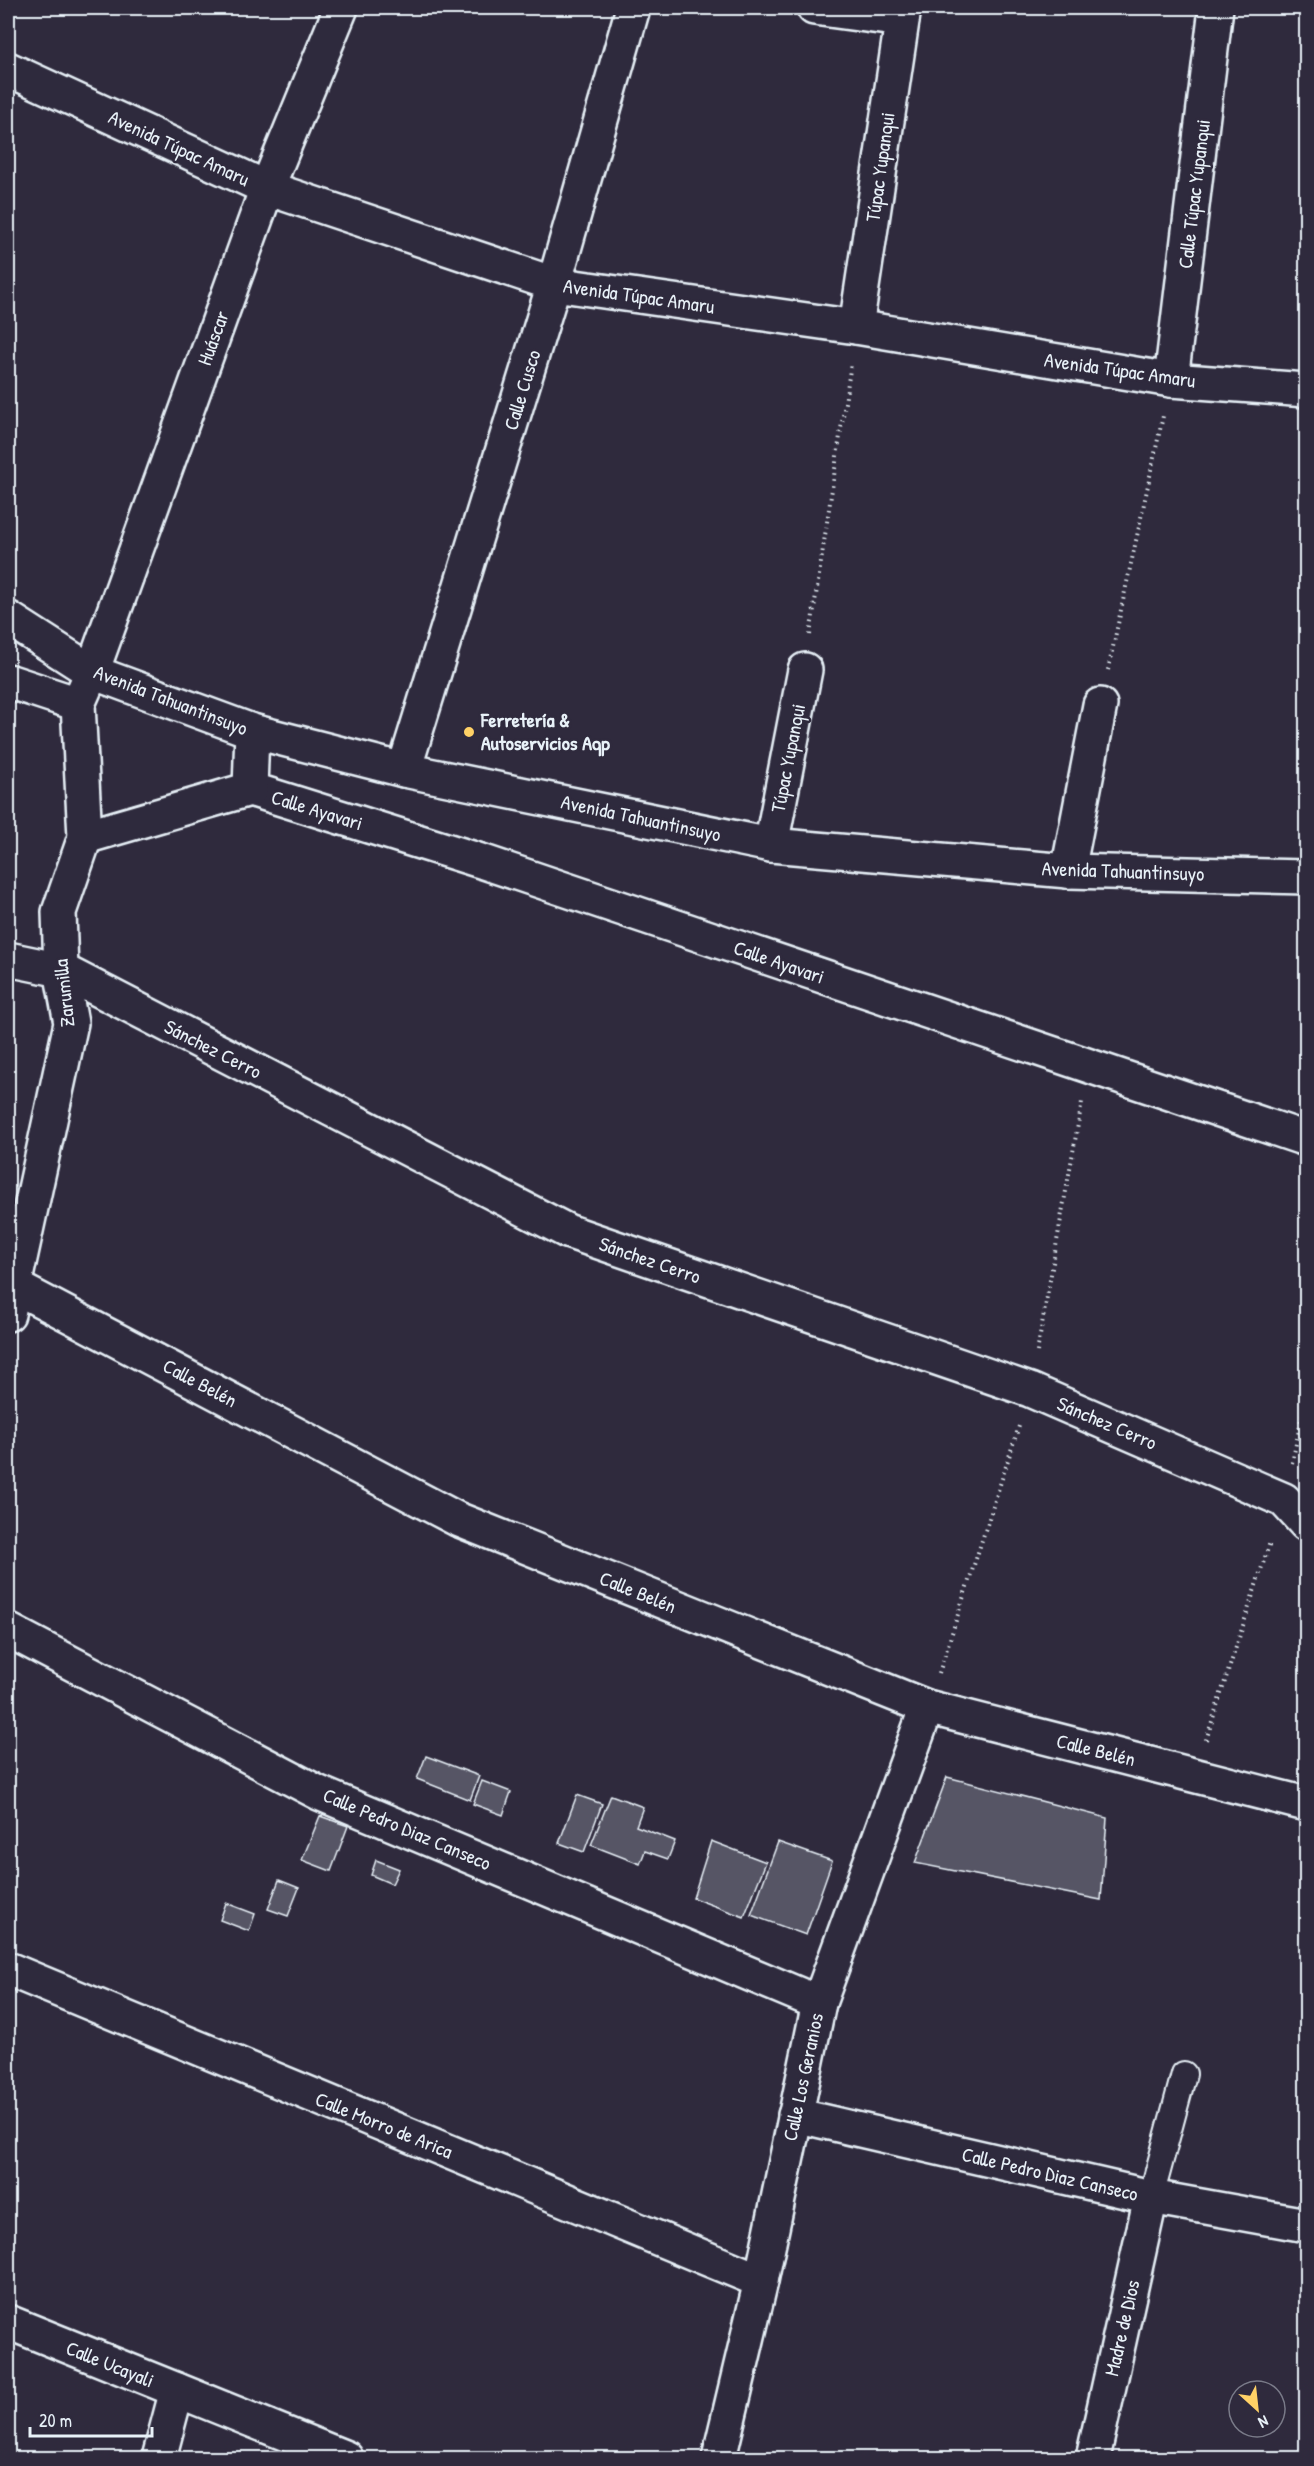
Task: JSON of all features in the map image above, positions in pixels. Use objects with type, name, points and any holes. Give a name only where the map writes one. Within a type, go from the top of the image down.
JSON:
[{"type":"street","name":"Huáscar","points":[[92,672],[267,188],[341,8]]},
{"type":"street","name":"Calle Cusco","points":[[404,770],[554,284],[633,8]]},
{"type":"street","points":[[814,8],[903,14]]},
{"type":"street","name":"Calle Túpac Yupanqui","points":[[1171,380],[1216,8]]},
{"type":"street","name":"Túpac Yupanqui","points":[[856,327],[903,14]]},
{"type":"street","name":"Avenida Túpac Amaru","points":[[8,69],[267,188],[554,284],[856,327],[1171,380],[1306,390]]},
{"type":"street","name":"Avenida Tahuantinsuyo","points":[[8,618],[92,672],[252,731],[404,770],[771,845],[1068,871],[1306,877]]},
{"type":"street","name":"Túpac Yupanqui","points":[[771,845],[805,670]]},
{"type":"street","name":"Zarumilla","points":[[10,1294],[71,1023],[61,970],[59,912],[85,837],[78,704],[92,672]]},
{"type":"street","points":[[8,681],[78,704]]},
{"type":"street","points":[[1068,871],[1100,705]]},
{"type":"street","points":[[85,837],[250,789],[252,731]]},
{"type":"street","name":"Calle Ayavari","points":[[250,789],[484,862],[1306,1139]]},
{"type":"street","name":"Sánchez Cerro","points":[[8,959],[61,970],[567,1231],[1030,1390],[1284,1500],[1306,1524]]},
{"type":"street","name":"Calle Belén","points":[[10,1294],[457,1520],[927,1707],[1306,1804]]},
{"type":"street","name":"Calle Pedro Diaz Canseco","points":[[8,1630],[319,1793],[819,2003]]},
{"type":"street","name":"Calle Los Geranios","points":[[719,2458],[761,2281],[819,2003],[927,1707]]},
{"type":"street","name":"Calle Morro de Arica","points":[[8,1969],[761,2281]]},
{"type":"street","name":"Calle Pedro Diaz Canseco","points":[[795,2115],[1151,2197],[1306,2225]]},
{"type":"street","name":"Madre de Dios","points":[[1093,2458],[1151,2197]]},
{"type":"street","name":"Calle Ucayali","points":[[8,2322],[346,2458]]},
{"type":"street","points":[[159,2458],[177,2390]]},
{"type":"lane","points":[[1151,2197],[1184,2074]]},
{"type":"path","points":[[805,670],[856,327]]},
{"type":"path","points":[[1100,705],[1171,380]]},
{"type":"path","points":[[1194,1775],[1284,1500],[1306,1396]]},
{"type":"building","points":[[426,1756],[479,1776],[470,1800],[417,1779]]},
{"type":"building","points":[[947,1777],[1107,1818],[1101,1900],[915,1863]]},
{"type":"building","points":[[482,1781],[511,1792],[503,1815],[473,1804]]},
{"type":"building","points":[[577,1795],[602,1804],[584,1852],[559,1843]]},
{"type":"building","points":[[611,1795],[643,1807],[636,1826],[675,1841],[668,1859],[645,1851],[640,1864],[591,1845]]},
{"type":"building","points":[[320,1816],[348,1826],[331,1871],[302,1860]]},
{"type":"building","points":[[711,1841],[766,1862],[744,1917],[693,1898]]},
{"type":"building","points":[[778,1842],[832,1861],[806,1935],[751,1915]]},
{"type":"building","points":[[376,1860],[399,1869],[392,1884],[371,1875]]},
{"type":"building","points":[[279,1880],[299,1888],[288,1916],[268,1909]]},
{"type":"building","points":[[226,1903],[255,1914],[249,1931],[220,1920]]},
{"type":"place","name":"Ferretería & Autoservicios Aqp","points":[[469,732]]}]
